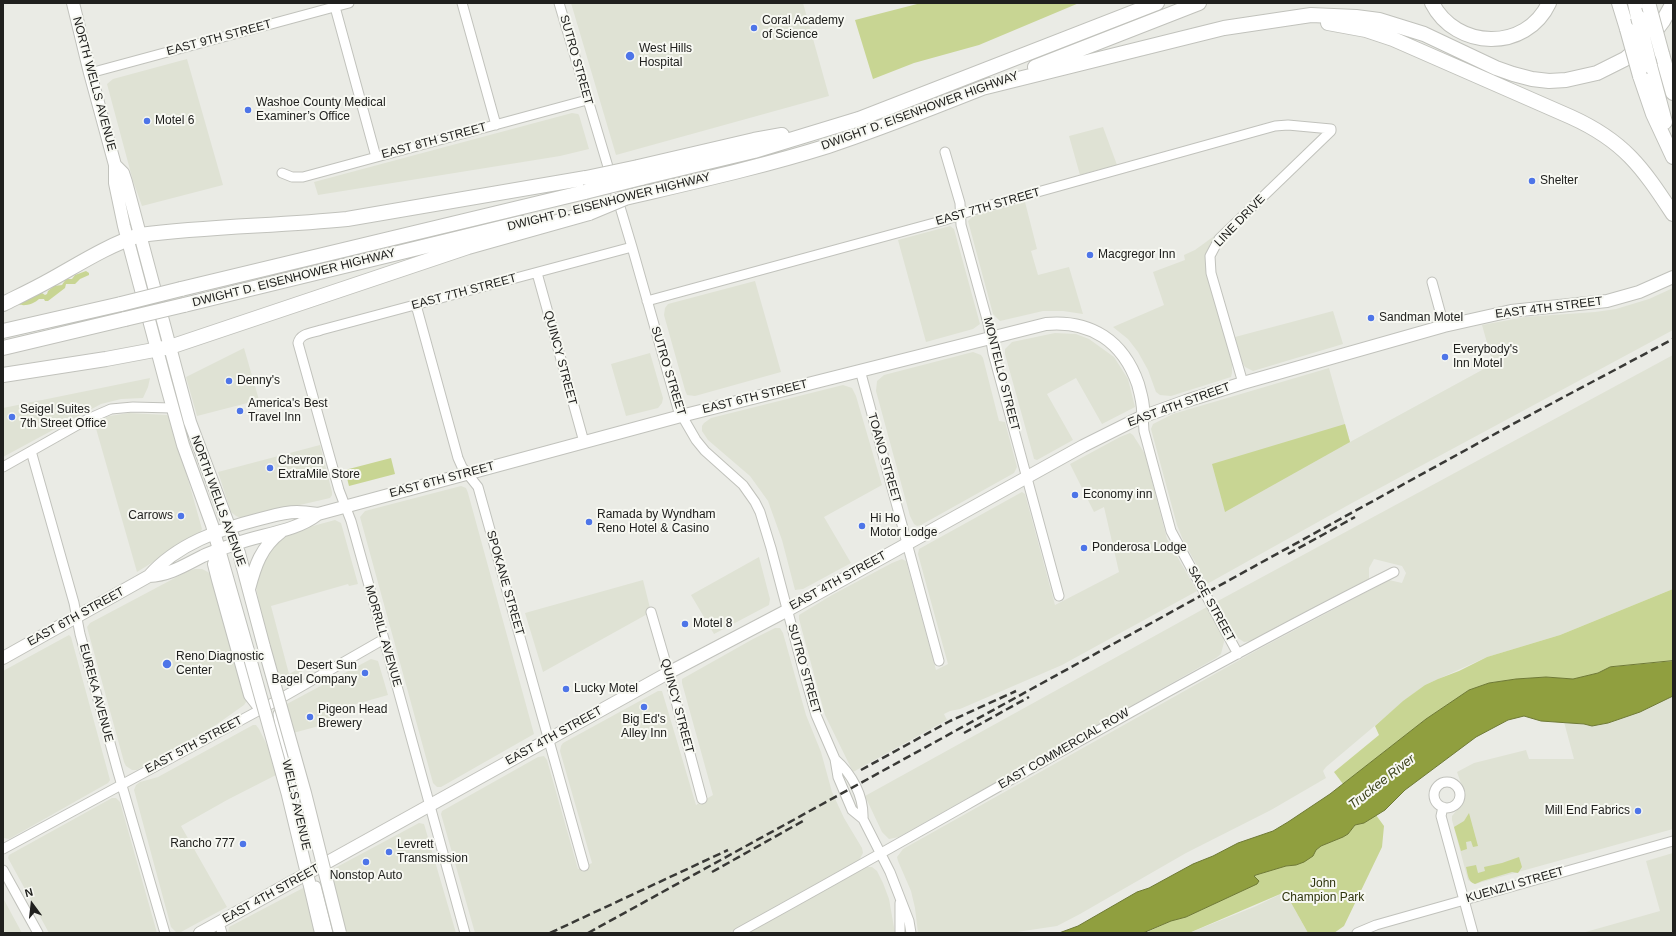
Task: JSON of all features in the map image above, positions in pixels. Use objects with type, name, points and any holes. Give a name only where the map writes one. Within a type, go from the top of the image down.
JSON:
[{"type":"highway","points":[[1086,31],[1130,3]]},
{"type":"highway","name":"DWIGHT D. EISENHOWER HIGHWAY","points":[[3,331],[584,192],[640,173],[754,151],[817,133],[898,104],[1157,3]]},
{"type":"highway","name":"DWIGHT D. EISENHOWER HIGHWAY","points":[[3,348],[589,210],[625,198],[815,150],[882,127],[1199,3]]},
{"type":"highway","points":[[1432,3],[1442,18],[1460,32],[1475,38],[1490,40],[1511,37],[1531,26],[1539,18],[1549,3]]},
{"type":"highway","points":[[1619,3],[1627,29],[1661,111],[1673,146]]},
{"type":"highway","points":[[1635,3],[1653,114],[1673,157]]},
{"type":"highway","points":[[982,88],[1224,28],[1311,15],[1332,15],[1379,20],[1424,34],[1496,68],[1532,79],[1549,81],[1583,77],[1597,73],[1625,59],[1651,37],[1673,3]]},
{"type":"highway","points":[[1648,4],[1673,93]]},
{"type":"highway","points":[[1284,20],[1332,24],[1379,34],[1584,122],[1608,137],[1629,154],[1650,179],[1673,214]]},
{"type":"highway","points":[[3,304],[49,281],[91,256],[134,237],[223,227],[307,223],[347,219],[586,178],[640,173]]},
{"type":"highway","points":[[3,375],[164,348],[468,247],[589,210]]},
{"type":"main road","name":"NORTH WELLS AVENUE","points":[[73,3],[115,165],[115,183],[134,237],[164,348],[194,434],[236,543],[305,793],[340,933]]},
{"type":"main road","name":"EAST 4TH STREET","points":[[200,933],[220,928],[312,871],[549,739],[668,673],[788,610],[1083,446],[1143,416],[1243,383],[1444,326],[1511,311],[1607,301],[1639,292],[1673,277]]},
{"type":"main road","name":"EAST 6TH STREET","points":[[3,658],[149,576],[166,559],[214,533],[230,527],[286,513],[296,512],[318,514],[681,416],[860,370],[1052,324],[1069,324],[1092,330],[1106,338],[1114,345],[1129,363],[1135,374],[1143,402],[1143,416]]},
{"type":"main road","name":"NORTH WELLS AVENUE","points":[[164,348],[172,408],[214,533],[248,651],[300,840],[321,933]]},
{"type":"main road","name":"EAST 6TH STREET","points":[[149,576],[159,576],[183,567],[236,543],[308,522],[318,514]]},
{"type":"main road","points":[[249,590],[253,573],[262,551],[274,538],[286,529]]},
{"type":"main road","points":[[219,550],[214,564],[218,580],[250,695],[261,709]]},
{"type":"main road","points":[[183,567],[193,565],[207,567],[218,580]]},
{"type":"street","name":"EAST 9TH STREET","points":[[90,73],[349,3]]},
{"type":"street","points":[[462,3],[496,125]]},
{"type":"street","name":"SUTRO STREET","points":[[559,3],[632,247],[673,398],[689,431],[705,451],[735,477],[755,502],[764,525],[816,715],[835,759],[847,771],[860,798],[863,808],[863,819],[890,872],[900,902],[909,922],[911,933]]},
{"type":"street","points":[[335,7],[376,157]]},
{"type":"street","name":"EAST 8TH STREET","points":[[282,173],[292,177],[303,177],[587,100]]},
{"type":"street","name":"EAST 7TH STREET","points":[[647,301],[944,220],[1275,126],[1288,125],[1331,129]]},
{"type":"street","name":"LINE DRIVE","points":[[1243,383],[1211,273],[1210,265],[1212,252],[1219,240],[1331,131],[1331,129]]},
{"type":"street","name":"MONTELLO STREET","points":[[945,152],[960,203],[961,225],[988,323],[993,353],[1059,596]]},
{"type":"street","name":"EAST 7TH STREET","points":[[299,339],[301,336],[306,334],[632,247]]},
{"type":"street","name":"QUINCY STREET","points":[[537,273],[584,442]]},
{"type":"street","points":[[1432,282],[1444,326]]},
{"type":"street","name":"SPOKANE STREET","points":[[416,305],[458,458],[462,467],[469,473],[478,487],[584,866]]},
{"type":"street","name":"MORRILL AVENUE","points":[[299,339],[298,343],[345,507],[351,521],[465,933]]},
{"type":"street","name":"TOANO STREET","points":[[860,370],[908,542],[939,661]]},
{"type":"street","points":[[3,467],[88,419],[111,409],[133,406],[172,408]]},
{"type":"street","name":"SAGE STREET","points":[[1143,416],[1144,431],[1171,531],[1238,654]]},
{"type":"street","name":"EUREKA AVENUE","points":[[31,451],[122,784],[165,933]]},
{"type":"street","name":"EAST COMMERCIAL ROW","points":[[738,933],[881,854],[1128,713],[1394,572]]},
{"type":"street","name":"QUINCY STREET","points":[[651,612],[702,799]]},
{"type":"street","name":"EAST 5TH STREET","points":[[3,849],[261,709],[384,639]]},
{"type":"street","name":"WELLS AVENUE","points":[[275,701],[283,748],[328,933]]},
{"type":"street","name":"WELLS AVENUE","points":[[261,709],[276,729],[283,748]]},
{"type":"street","points":[[1443,807],[1440,816],[1473,933]]},
{"type":"street","name":"KUENZLI STREET","points":[[1357,933],[1376,925],[1673,841]]},
{"type":"street","points":[[3,870],[38,933]]},
{"type":"street","name":"SUTRO STREET","points":[[900,902],[900,933]]},
{"type":"shaded area","points":[[571,3],[803,3],[829,96],[616,155]]},
{"type":"shaded area","points":[[187,59],[223,185],[142,206],[133,181],[107,84],[113,79]]},
{"type":"shaded area","points":[[572,113],[579,115],[589,149],[560,156],[318,195],[314,182]]},
{"type":"shaded area","points":[[1103,127],[1117,165],[1080,175],[1069,136]]},
{"type":"shaded area","points":[[1025,202],[1037,249],[1031,251],[1038,275],[1069,267],[1083,314],[1063,311],[1043,311],[1000,321],[993,314],[968,221],[973,216]]},
{"type":"shaded area","points":[[950,226],[954,229],[980,324],[973,329],[926,342],[898,240]]},
{"type":"shaded area","points":[[1217,234],[1210,244],[1206,267],[1232,364],[1231,377],[1171,396],[1160,395],[1156,392],[1148,370],[1138,352],[1128,339],[1113,327],[1164,305],[1153,272],[1185,260],[1184,255],[1195,250]]},
{"type":"shaded area","points":[[755,281],[781,372],[695,396],[687,395],[664,315],[665,308],[668,304]]},
{"type":"shaded area","points":[[1673,288],[1673,330],[1352,503],[1207,584],[1183,540],[1177,525],[1151,429],[1153,424],[1173,414],[1329,368],[1350,442],[1493,364],[1482,325],[1525,317],[1616,309],[1649,299]]},
{"type":"shaded area","points":[[1333,311],[1343,344],[1253,371],[1245,367],[1242,362],[1235,337]]},
{"type":"shaded area","points":[[1055,333],[1076,334],[1089,339],[1114,357],[1128,379],[1135,407],[1102,424],[1076,378],[1047,394],[1073,440],[1037,460],[1034,459],[1005,354],[1005,349],[1012,342]]},
{"type":"shaded area","points":[[244,348],[259,400],[197,416],[186,377]]},
{"type":"shaded area","points":[[973,352],[981,355],[983,358],[999,421],[1005,422],[1017,467],[1014,473],[917,526],[914,524],[910,516],[876,391],[877,381],[884,375]]},
{"type":"shaded area","points":[[650,353],[663,398],[662,403],[658,408],[626,416],[611,364]]},
{"type":"shaded area","points":[[1673,355],[1673,589],[1560,635],[1487,657],[1425,685],[1326,767],[1323,771],[1326,778],[1271,810],[1186,853],[1057,926],[1010,933],[918,933],[911,891],[897,857],[903,849],[1261,648],[1389,580],[1402,583],[1406,573],[1402,566],[1374,559],[1369,568],[1369,579],[1252,641],[1244,642],[1235,636],[1216,602]]},
{"type":"shaded area","points":[[150,378],[143,398],[121,399],[101,404],[3,457],[3,408]]},
{"type":"shaded area","points":[[843,385],[852,388],[856,396],[882,485],[824,517],[851,563],[803,589],[795,590],[782,540],[768,501],[750,476],[708,440],[702,431],[702,426],[711,418]]},
{"type":"shaded area","points":[[129,413],[167,415],[171,419],[202,529],[200,533],[137,572],[95,425],[100,420],[109,416]]},
{"type":"shaded area","points":[[1130,433],[1133,435],[1145,454],[1167,539],[1197,591],[1062,665],[960,709],[944,714],[947,720],[853,772],[825,715],[799,615],[832,595],[902,559],[906,561],[936,670],[948,664],[918,554],[919,549],[1022,492],[1025,494],[1055,605],[1119,572],[1104,507],[1094,512],[1070,464]]},
{"type":"shaded area","points":[[320,445],[332,492],[330,498],[241,518],[231,512],[218,472]]},
{"type":"shaded area","points":[[461,486],[466,488],[468,493],[534,734],[441,787],[437,787],[433,783],[360,517],[365,511]]},
{"type":"shaded area","points":[[335,520],[341,523],[358,584],[349,586],[348,584],[271,606],[289,674],[300,668],[303,674],[281,686],[264,628],[256,587],[263,555],[268,546],[291,532]]},
{"type":"shaded area","points":[[759,557],[770,599],[769,605],[714,634],[691,595]]},
{"type":"shaded area","name":"Reno Diagnostic Center","points":[[202,569],[208,572],[211,576],[246,697],[246,702],[213,727],[137,770],[132,770],[126,766],[124,762],[87,627],[90,623],[188,571]]},
{"type":"shaded area","points":[[643,580],[651,612],[543,672],[525,613]]},
{"type":"shaded area","points":[[1207,607],[1223,636],[1224,642],[1221,654],[1216,658],[899,837],[889,839],[882,832],[865,796]]},
{"type":"shaded area","points":[[775,628],[780,628],[783,633],[806,715],[821,752],[832,792],[844,818],[862,848],[863,853],[858,862],[729,933],[475,933],[441,814],[442,811],[538,757],[544,756],[547,760],[578,869],[592,863],[560,751],[563,743],[658,691],[662,691],[696,805],[713,795],[682,679]]},
{"type":"shaded area","points":[[69,635],[71,637],[110,780],[108,783],[9,839],[4,838],[3,671]]},
{"type":"shaded area","points":[[371,659],[378,661],[388,695],[331,711],[334,722],[293,733],[285,705]]},
{"type":"shaded area","points":[[1673,696],[1673,829],[1475,884],[1468,880],[1452,820],[1452,816],[1462,804],[1464,799],[1463,789],[1457,772],[1474,763],[1526,750],[1529,759],[1574,759],[1564,722],[1592,726],[1601,725],[1640,712]]},
{"type":"shaded area","points":[[253,725],[256,725],[259,729],[273,757],[276,775],[181,826],[227,907],[177,933],[171,927],[134,790],[136,785],[140,782],[158,777]]},
{"type":"shaded area","points":[[112,798],[116,798],[120,802],[157,933],[49,933],[8,858],[9,855]]},
{"type":"shaded area","points":[[419,823],[424,824],[456,933],[335,933],[320,876]]},
{"type":"shaded area","points":[[1673,853],[1673,933],[1582,933],[1660,911],[1646,861]]},
{"type":"shaded area","points":[[867,867],[872,867],[877,871],[883,883],[889,899],[895,933],[747,933]]},
{"type":"shaded area","points":[[306,887],[319,933],[228,933],[229,927]]},
{"type":"shaded area","points":[[1285,892],[1308,933],[1189,933],[1254,907]]},
{"type":"shaded area","points":[[3,898],[22,933],[3,933]]},
{"type":"green space","points":[[921,3],[1079,3],[979,45],[914,63],[873,79],[855,20]]},
{"type":"green space","points":[[86,271],[89,275],[80,279],[75,284],[66,284],[65,288],[48,301],[39,299],[29,304],[18,304],[42,293],[45,295],[54,286],[62,285],[66,279],[72,279],[75,275]]},
{"type":"green space","points":[[1345,424],[1350,442],[1225,512],[1212,464]]},
{"type":"green space","points":[[391,458],[395,474],[349,486],[345,470]]},
{"type":"green space","points":[[1673,589],[1673,661],[1610,667],[1598,673],[1573,679],[1546,677],[1489,683],[1469,690],[1426,719],[1343,784],[1334,772],[1379,735],[1375,726],[1403,701],[1425,685],[1459,671],[1487,657],[1560,635]]},
{"type":"green space","points":[[1469,813],[1478,846],[1473,847],[1471,841],[1466,842],[1467,849],[1461,851],[1454,827],[1464,821]]},
{"type":"green space","name":"John Champion Park","points":[[1376,815],[1384,826],[1382,847],[1344,926],[1334,933],[1308,933],[1285,892],[1189,933],[1145,933],[1171,921],[1186,917],[1246,889],[1253,876],[1286,866],[1296,865],[1313,856],[1316,850],[1321,846],[1343,837],[1348,834],[1355,825],[1364,823]]},
{"type":"green space","points":[[1519,857],[1522,867],[1518,873],[1512,872],[1475,884],[1471,882],[1469,878],[1466,867],[1476,865],[1478,873],[1485,871],[1484,867]]},
{"type":"water","name":"Truckee River","points":[[1673,661],[1673,696],[1640,712],[1608,723],[1592,726],[1584,724],[1541,721],[1524,716],[1508,720],[1476,737],[1405,790],[1385,810],[1364,823],[1355,825],[1348,834],[1343,837],[1321,846],[1316,850],[1313,856],[1304,862],[1256,875],[1254,876],[1259,881],[1257,884],[1186,917],[1171,921],[1143,933],[1059,933],[1078,926],[1137,892],[1149,888],[1193,864],[1213,856],[1238,843],[1273,831],[1330,794],[1426,719],[1469,690],[1489,683],[1516,679],[1546,677],[1573,679],[1598,673],[1610,667]]},
{"type":"railway","points":[[588,933],[1513,424],[1673,339]]},
{"type":"railway","points":[[1288,554],[1355,517]]},
{"type":"railway","points":[[861,770],[950,721],[1016,691]]},
{"type":"railway","points":[[964,733],[1029,697]]},
{"type":"railway","points":[[712,872],[803,821]]},
{"type":"railway","points":[[550,933],[728,850]]},
{"type":"place","name":"Coral Academy of Science","points":[[754,28]]},
{"type":"place","name":"West Hills Hospital","points":[[630,56]]},
{"type":"place","name":"Washoe County Medical Examiner’s Office","points":[[248,110]]},
{"type":"place","name":"Motel 6","points":[[147,121]]},
{"type":"place","name":"Shelter","points":[[1532,181]]},
{"type":"place","name":"Macgregor Inn","points":[[1090,255]]},
{"type":"place","name":"Sandman Motel","points":[[1371,318]]},
{"type":"place","name":"Everybody's Inn Motel","points":[[1445,357]]},
{"type":"place","name":"Denny's","points":[[229,381]]},
{"type":"place","name":"America's Best Travel Inn","points":[[240,411]]},
{"type":"place","name":"Seigel Suites 7th Street Office","points":[[12,417]]},
{"type":"place","name":"Chevron ExtraMile Store","points":[[270,468]]},
{"type":"place","name":"Economy inn","points":[[1075,495]]},
{"type":"place","name":"Carrows","points":[[181,516]]},
{"type":"place","name":"Ramada by Wyndham Reno Hotel & Casino","points":[[589,522]]},
{"type":"place","name":"Hi Ho Motor Lodge","points":[[862,526]]},
{"type":"place","name":"Ponderosa Lodge","points":[[1084,548]]},
{"type":"place","name":"Motel 8","points":[[685,624]]},
{"type":"place","name":"Reno Diagnostic Center","points":[[167,664]]},
{"type":"place","name":"Desert Sun Bagel Company","points":[[365,673]]},
{"type":"place","name":"Lucky Motel","points":[[566,689]]},
{"type":"place","name":"Big Ed's Alley Inn","points":[[644,707]]},
{"type":"place","name":"Pigeon Head Brewery","points":[[310,717]]},
{"type":"place","name":"Mill End Fabrics","points":[[1638,811]]},
{"type":"place","name":"Rancho 777","points":[[243,844]]},
{"type":"place","name":"Levrett Transmission","points":[[389,852]]},
{"type":"place","name":"Nonstop Auto","points":[[366,862]]}]
